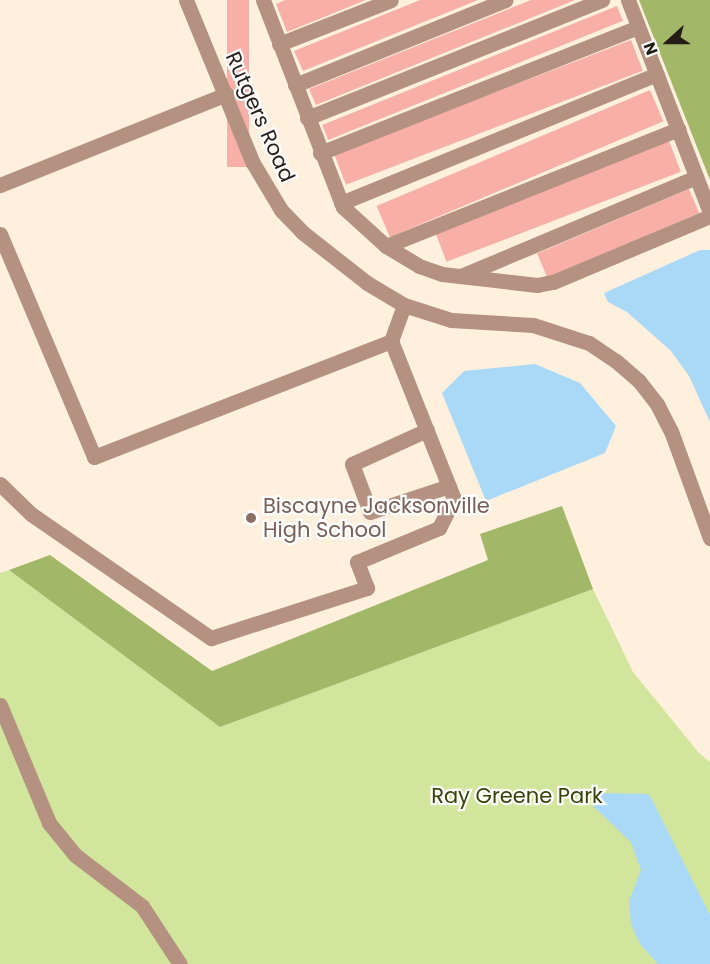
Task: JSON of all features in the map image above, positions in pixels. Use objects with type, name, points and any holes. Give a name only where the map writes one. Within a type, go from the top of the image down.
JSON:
[{"type":"street","name":"Rutgers Road","points":[[186,0],[253,163],[281,210],[302,232],[367,284],[404,305],[451,320],[533,324],[589,343],[616,361],[639,381],[657,404],[710,538]]},
{"type":"street","points":[[263,0],[341,203],[358,224],[386,246],[419,266],[442,274],[513,284],[548,283],[710,214],[628,0]]},
{"type":"street","points":[[279,44],[391,0]]},
{"type":"street","points":[[295,85],[505,0]]},
{"type":"street","points":[[307,118],[602,0]]},
{"type":"street","points":[[320,153],[638,27]]},
{"type":"street","points":[[341,203],[657,74]]},
{"type":"street","points":[[0,185],[226,94]]},
{"type":"street","points":[[386,246],[678,129]]},
{"type":"street","points":[[461,276],[696,177]]},
{"type":"street","points":[[0,234],[94,458],[391,341]]},
{"type":"street","points":[[0,484],[31,514],[211,638],[367,588],[357,562],[439,528],[454,499],[391,341],[404,305]]},
{"type":"street","points":[[427,430],[352,464],[370,512],[449,486]]},
{"type":"street","points":[[0,705],[49,823],[75,855],[142,906],[180,964]]},
{"type":"green space","points":[[639,0],[710,0],[710,180]]},
{"type":"green space","points":[[562,506],[593,589],[220,727],[9,570],[50,555],[212,671],[488,560],[480,534]]},
{"type":"green space","name":"Ray Greene Park","points":[[9,570],[220,727],[593,589],[633,672],[699,753],[710,762],[710,964],[0,964],[0,573]]},
{"type":"water","points":[[700,250],[710,250],[710,422],[689,376],[671,351],[627,312],[608,302],[604,293]]},
{"type":"water","points":[[535,364],[580,383],[616,426],[605,453],[486,501],[442,393],[464,371]]},
{"type":"water","points":[[596,793],[649,794],[710,915],[710,964],[658,964],[640,944],[631,924],[629,901],[641,870],[631,842],[593,806]]},
{"type":"building","points":[[227,0],[249,0],[249,167],[227,167]]},
{"type":"building","points":[[285,0],[366,0],[287,32],[276,4]]},
{"type":"building","points":[[420,0],[478,0],[303,71],[294,51]]},
{"type":"building","points":[[531,0],[575,0],[316,105],[309,89]]},
{"type":"building","points":[[617,6],[623,21],[328,140],[322,125]]},
{"type":"building","points":[[631,40],[643,71],[346,185],[334,154]]},
{"type":"building","points":[[650,90],[663,121],[390,237],[377,206]]},
{"type":"building","points":[[669,141],[681,172],[446,262],[435,231]]},
{"type":"building","points":[[689,189],[699,213],[547,277],[537,253]]},
{"type":"place","name":"Biscayne Jacksonville High School","points":[[251,518]]}]
